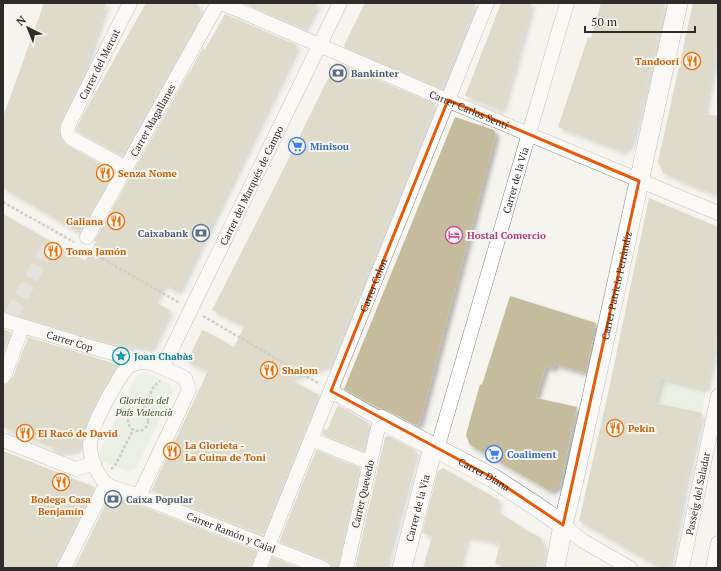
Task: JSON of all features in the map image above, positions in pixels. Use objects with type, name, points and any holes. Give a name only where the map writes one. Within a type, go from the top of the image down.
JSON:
[{"type":"main road","name":"Carrer Patricio Ferràndiz","points":[[555,568],[563,525],[678,3]]},
{"type":"main road","name":"Carrer Diana","points":[[380,419],[493,478],[563,525]]},
{"type":"main road","name":"Carrer de la Via","points":[[402,568],[435,448]]},
{"type":"street","name":"Carrer del Mercat","points":[[126,168],[71,138],[67,132],[68,126],[130,3]]},
{"type":"street","name":"Carrer Magallanes","points":[[84,244],[218,3]]},
{"type":"street","name":"Carrer Carlos Sentí","points":[[222,3],[528,134],[718,213]]},
{"type":"street","name":"Carrer del Marqués de Campo","points":[[167,369],[190,309],[340,3]]},
{"type":"street","name":"Carrer Colon","points":[[260,568],[487,3]]},
{"type":"street","name":"Carrer de la Via","points":[[435,448],[567,3]]},
{"type":"street","name":"Carrer Cop","points":[[3,320],[131,358],[136,363]]},
{"type":"street","points":[[3,377],[20,333]]},
{"type":"street","points":[[148,362],[167,369],[185,378],[189,390],[139,496],[105,482],[98,475],[90,446],[91,440],[95,426],[105,403],[127,368],[136,363],[148,362]]},
{"type":"street","name":"Carrer Diana","points":[[331,391],[380,419]]},
{"type":"street","name":"Passeig del Saladar","points":[[682,568],[718,396]]},
{"type":"street","name":"Carrer Quevedo","points":[[346,568],[380,419]]},
{"type":"street","points":[[311,439],[370,463]]},
{"type":"street","points":[[3,440],[76,469],[94,463]]},
{"type":"street","points":[[64,568],[103,490],[105,482]]},
{"type":"street","name":"Carrer Ramón y Cajal","points":[[139,496],[323,568]]},
{"type":"street","name":"Carrer Diana","points":[[563,525],[583,541],[630,568]]},
{"type":"street","points":[[713,568],[718,543]]},
{"type":"path","points":[[3,202],[84,244],[190,309],[331,391]]},
{"type":"path","points":[[142,412],[154,386],[167,369]]},
{"type":"path","points":[[118,411],[129,417]]},
{"type":"path","points":[[136,411],[142,412],[147,416],[148,422],[145,428],[140,431],[133,430],[129,426],[128,420],[130,414],[136,411]]},
{"type":"path","points":[[105,482],[133,430]]},
{"type":"highlighted area","points":[[448,100],[639,181],[563,525],[493,478],[331,391]]},
{"type":"green space","name":"Glorieta del País Valencià","points":[[145,373],[170,384],[173,393],[136,468],[128,471],[102,461],[99,454],[137,375]]},
{"type":"green space","points":[[661,378],[706,389],[702,413],[655,403]]},
{"type":"building","points":[[44,3],[106,3],[81,82],[60,122],[59,128],[60,138],[67,145],[114,171],[80,233],[3,188],[3,117]]},
{"type":"building","points":[[146,3],[193,3],[198,5],[200,8],[201,16],[122,156],[76,131],[76,129]]},
{"type":"building","points":[[243,3],[318,3],[304,29]]},
{"type":"building","points":[[365,3],[476,3],[441,89],[344,47]]},
{"type":"building","points":[[501,3],[532,3],[502,111],[465,96]]},
{"type":"building","points":[[601,3],[665,3],[655,53],[631,145],[622,151],[558,127],[588,37],[591,38]]},
{"type":"building","points":[[693,3],[718,3],[718,52],[716,52],[704,114],[718,116],[718,196],[663,173],[658,162]]},
{"type":"building","points":[[225,14],[297,46],[178,292],[164,284],[154,302],[170,310],[151,349],[112,344],[3,312],[3,214],[85,261],[96,242],[94,241],[204,46],[204,51]]},
{"type":"building","points":[[336,62],[435,104],[331,364],[289,379],[319,395],[263,535],[151,491],[208,371],[187,362],[202,330],[234,347],[244,327],[212,310]]},
{"type":"building","points":[[455,117],[494,130],[496,135],[420,423],[415,425],[344,389]]},
{"type":"building","points":[[649,198],[718,227],[718,334],[706,389],[661,378],[655,403],[702,413],[686,480],[669,568],[661,568],[579,521],[608,394]]},
{"type":"building","points":[[510,296],[596,323],[586,373],[555,364],[553,369],[546,366],[536,398],[577,407],[560,486],[550,491],[470,445],[466,435],[480,384],[482,385]]},
{"type":"building","points":[[3,329],[11,332],[3,355]]},
{"type":"building","points":[[28,337],[119,365],[92,409],[82,440],[77,450],[56,452],[54,451],[55,448],[3,427],[3,385],[7,384],[13,377]]},
{"type":"building","points":[[338,405],[369,423],[364,451],[322,434],[324,429],[327,430]]},
{"type":"building","points":[[389,436],[416,450],[385,568],[355,568],[385,437]]},
{"type":"building","points":[[316,450],[360,468],[338,568],[331,568],[330,563],[326,560],[279,542]]},
{"type":"building","points":[[3,451],[95,487],[56,564],[56,568],[3,568]]},
{"type":"building","points":[[443,468],[499,500],[497,511],[541,538],[545,549],[541,568],[502,568],[503,566],[495,564],[500,543],[467,536],[459,568],[423,568],[432,536],[422,533],[438,471]]},
{"type":"building","points":[[110,495],[257,551],[251,568],[74,568]]},
{"type":"building","points":[[272,557],[300,568],[268,568]]},
{"type":"tunnel","points":[[11,315],[51,242]]},
{"type":"place","name":"Tandoori","points":[[692,61]]},
{"type":"place","name":"Bankinter","points":[[338,73]]},
{"type":"place","name":"Minisou","points":[[297,146]]},
{"type":"place","name":"Senza Nome","points":[[105,173]]},
{"type":"place","name":"Galiana","points":[[116,221]]},
{"type":"place","name":"Caixabank","points":[[201,233]]},
{"type":"place","name":"Hostal Comercio","points":[[454,235]]},
{"type":"place","name":"Toma Jamón","points":[[53,251]]},
{"type":"place","name":"Joan Chabàs","points":[[121,356]]},
{"type":"place","name":"Shalom","points":[[269,370]]},
{"type":"place","name":"Pekin","points":[[615,428]]},
{"type":"place","name":"El Racó de David","points":[[25,433]]},
{"type":"place","name":"La Glorieta - La Cuina de Toni","points":[[172,451]]},
{"type":"place","name":"Coaliment","points":[[494,454]]},
{"type":"place","name":"Bodega Casa Benjamín","points":[[61,482]]},
{"type":"place","name":"Caixa Popular","points":[[113,499]]}]
